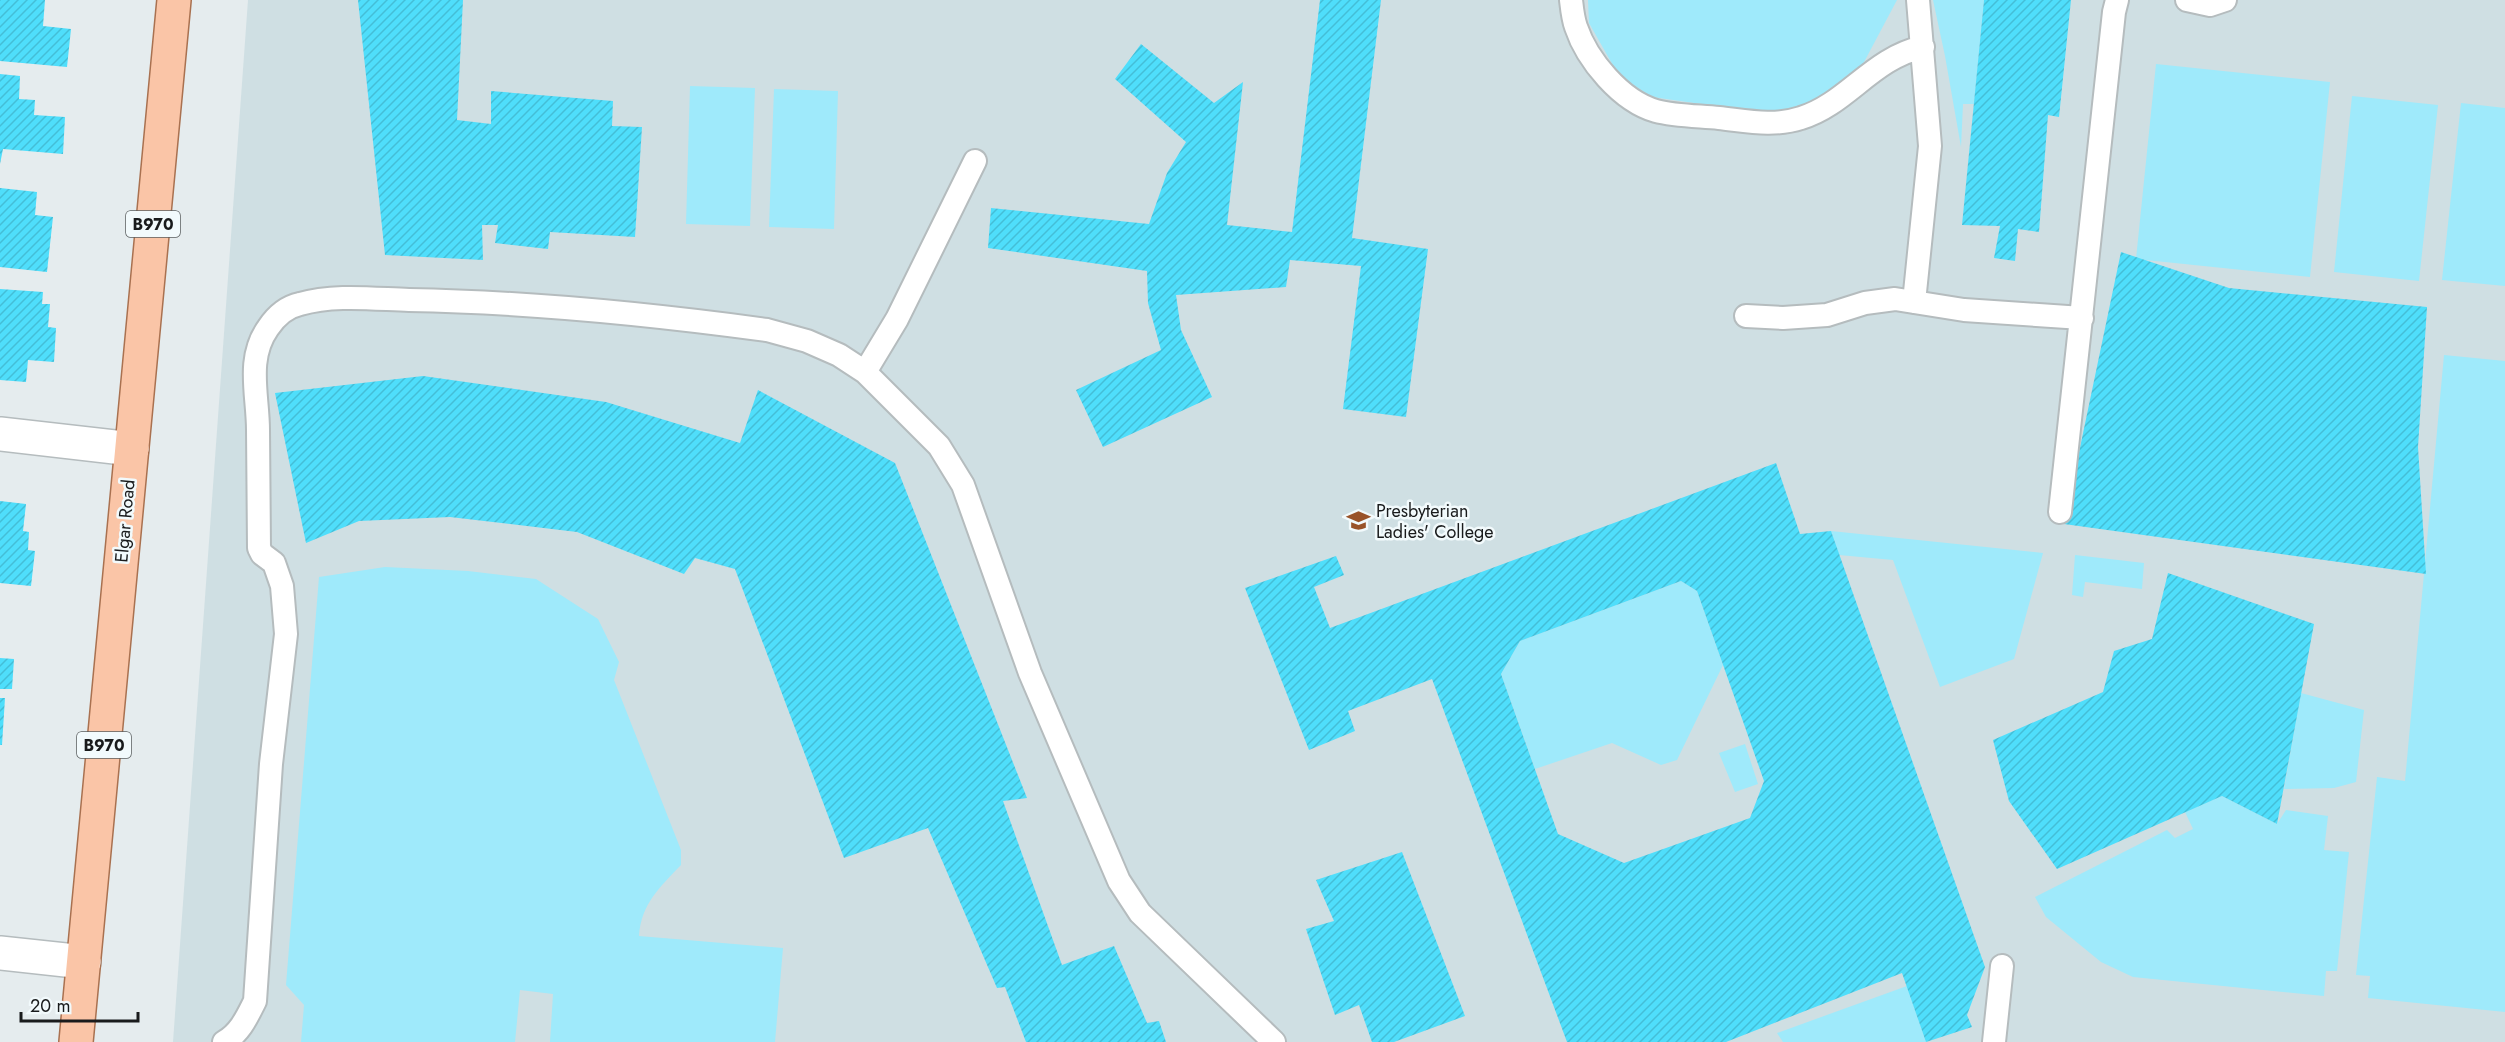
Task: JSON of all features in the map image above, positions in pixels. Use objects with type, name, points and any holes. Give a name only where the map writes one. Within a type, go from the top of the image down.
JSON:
[{"type":"main road","name":"Elgar Road","points":[[76,1042],[174,0]]},
{"type":"street","points":[[0,434],[132,449]]},
{"type":"street","points":[[0,953],[84,962]]},
{"type":"lane","points":[[1571,0],[1576,27],[1588,54],[1626,96],[1655,111],[1774,124],[1803,118],[1830,103],[1886,61],[1903,52],[1923,47]]},
{"type":"lane","points":[[1914,302],[1930,146],[1918,0]]},
{"type":"lane","points":[[2060,512],[2117,0]]},
{"type":"lane","points":[[2187,0],[2210,5],[2225,0]]},
{"type":"lane","points":[[865,372],[897,319],[975,161]]},
{"type":"lane","points":[[1746,316],[1783,318],[1827,315],[1865,303],[1895,299],[1964,310],[2082,318]]},
{"type":"lane","points":[[224,1042],[234,1037],[255,1001],[271,764],[285,634],[282,586],[274,564],[262,554],[259,548],[258,423],[254,381],[257,351],[266,330],[280,313],[299,304],[326,300],[468,301],[767,330],[807,341],[839,355],[865,372],[939,446],[963,484],[1030,673],[1119,881],[1140,914],[1274,1042]]},
{"type":"lane","points":[[1994,1042],[2002,966]]},
{"type":"shaded area","name":"Presbyterian Ladies' College","points":[[248,0],[2505,0],[2505,1042],[173,1042]]},
{"type":"shaded area","points":[[1588,0],[1897,0],[1863,64],[1817,102],[1780,115],[1652,97],[1619,76],[1589,23]]},
{"type":"shaded area","points":[[1933,0],[1984,0],[1974,104],[1963,104],[1961,147],[1945,56]]},
{"type":"shaded area","points":[[2156,64],[2330,82],[2310,277],[2136,259]]},
{"type":"shaded area","points":[[690,86],[755,88],[750,226],[686,224]]},
{"type":"shaded area","points":[[774,89],[838,91],[834,229],[769,227]]},
{"type":"shaded area","points":[[2352,96],[2438,105],[2419,281],[2334,272]]},
{"type":"shaded area","points":[[2461,103],[2505,108],[2505,286],[2442,280]]},
{"type":"shaded area","points":[[2444,355],[2505,361],[2505,1012],[2368,998],[2370,976],[2356,975],[2377,777],[2405,781]]},
{"type":"shaded area","points":[[1831,531],[2043,553],[2014,659],[1940,687],[1893,560],[1839,555]]},
{"type":"shaded area","points":[[2075,555],[2144,563],[2142,589],[2085,582],[2083,597],[2072,595]]},
{"type":"shaded area","points":[[385,567],[468,571],[536,579],[598,619],[619,662],[614,680],[681,850],[681,865],[648,905],[643,914],[639,936],[783,948],[775,1042],[550,1042],[553,994],[520,990],[515,1042],[301,1042],[304,1005],[286,985],[319,577]]},
{"type":"shaded area","points":[[1681,581],[1697,591],[1723,665],[1677,760],[1661,765],[1612,743],[1535,769],[1501,674],[1520,641]]},
{"type":"shaded area","points":[[2301,693],[2364,710],[2356,782],[2334,788],[2284,789]]},
{"type":"shaded area","points":[[1745,744],[1758,784],[1735,792],[1719,753]]},
{"type":"shaded area","points":[[2222,796],[2277,824],[2286,810],[2328,816],[2324,850],[2349,852],[2337,971],[2326,971],[2324,996],[2133,977],[2101,962],[2046,917],[2035,897],[2167,830],[2175,838],[2193,829],[2185,812]]},
{"type":"shaded area","points":[[1907,986],[1926,1042],[1783,1042],[1777,1033]]},
{"type":"building","points":[[0,0],[45,0],[43,26],[71,29],[67,67],[0,61]]},
{"type":"building","points":[[358,0],[463,0],[457,120],[491,124],[491,91],[613,101],[612,126],[642,127],[635,237],[550,232],[548,249],[495,243],[498,225],[482,225],[483,260],[385,255]]},
{"type":"building","points":[[1320,0],[1381,0],[1352,238],[1428,249],[1406,417],[1343,409],[1361,266],[1290,260],[1286,287],[1176,295],[1181,330],[1212,397],[1103,447],[1076,390],[1161,350],[1148,303],[1147,271],[988,248],[991,208],[1149,224],[1167,173],[1186,142],[1115,79],[1141,44],[1214,103],[1243,82],[1227,225],[1292,232]]},
{"type":"building","points":[[1984,0],[2071,0],[2059,117],[2048,115],[2039,232],[2018,229],[2015,261],[1994,258],[2000,226],[1962,225]]},
{"type":"building","points":[[0,74],[20,76],[19,99],[35,100],[34,115],[65,117],[63,154],[3,149],[0,164]]},
{"type":"building","points":[[0,188],[37,192],[35,215],[53,217],[47,272],[0,267]]},
{"type":"building","points":[[2121,252],[2229,288],[2427,307],[2418,447],[2426,574],[2064,524]]},
{"type":"building","points":[[0,289],[43,292],[42,304],[50,304],[48,327],[56,328],[54,362],[28,360],[26,382],[0,380]]},
{"type":"building","points":[[423,376],[606,402],[740,443],[758,390],[895,463],[1027,798],[1003,801],[1062,965],[1114,946],[1147,1023],[1159,1021],[1166,1042],[1026,1042],[1005,987],[997,988],[928,828],[844,858],[735,569],[695,558],[684,574],[577,532],[450,517],[359,521],[306,543],[275,393]]},
{"type":"building","points":[[1776,463],[1800,534],[1831,531],[1985,967],[1967,1015],[1972,1027],[1926,1042],[1902,973],[1726,1042],[1567,1042],[1432,679],[1348,711],[1355,731],[1309,750],[1245,588],[1336,556],[1344,575],[1314,587],[1330,628]],"holes":[[[1681,581],[1697,591],[1764,781],[1750,818],[1624,863],[1558,834],[1501,674],[1520,641]]]},
{"type":"building","points":[[0,501],[26,504],[23,531],[29,532],[28,550],[35,551],[31,586],[0,583]]},
{"type":"building","points":[[2168,573],[2314,624],[2277,824],[2222,796],[2057,869],[2009,801],[1993,740],[2103,692],[2114,651],[2152,639]]},
{"type":"building","points":[[0,658],[14,659],[12,689],[0,689]]},
{"type":"building","points":[[0,698],[5,698],[2,745],[0,745]]},
{"type":"building","points":[[1402,852],[1465,1016],[1394,1042],[1372,1042],[1359,1005],[1335,1015],[1306,929],[1334,921],[1316,880]]},
{"type":"place","name":"Presbyterian Ladies' College","points":[[1358,521]]}]
